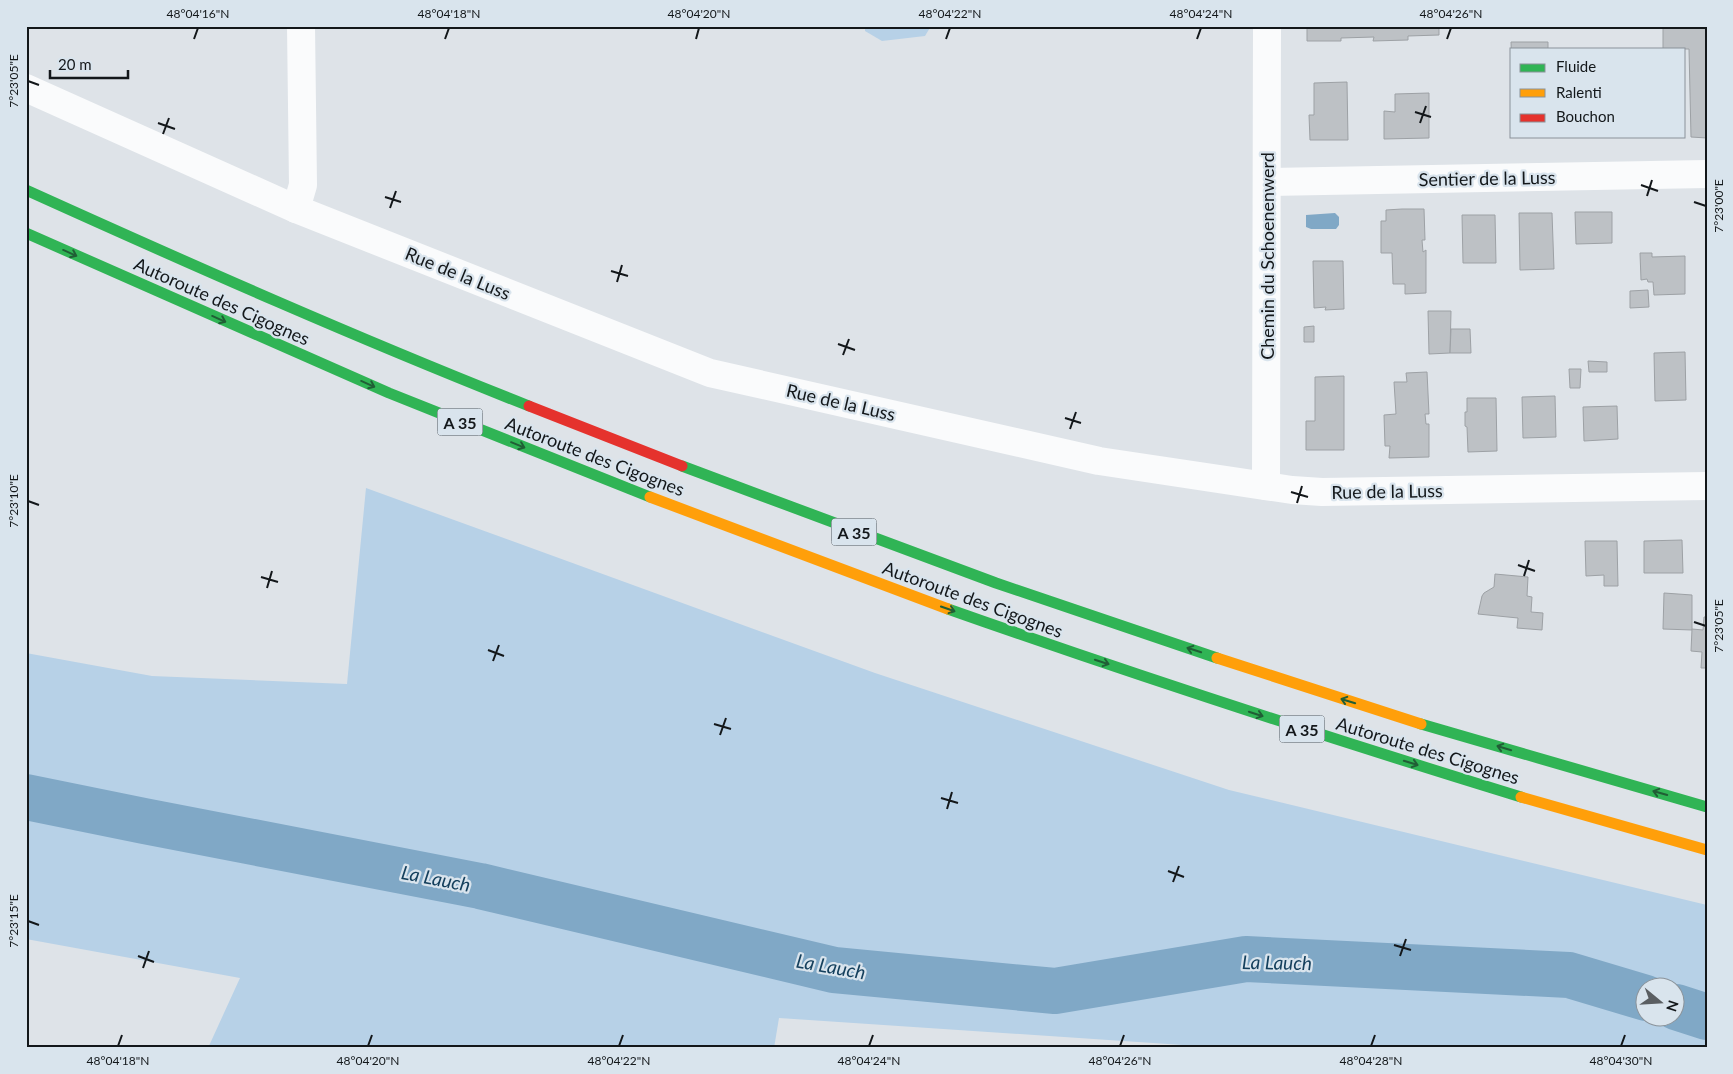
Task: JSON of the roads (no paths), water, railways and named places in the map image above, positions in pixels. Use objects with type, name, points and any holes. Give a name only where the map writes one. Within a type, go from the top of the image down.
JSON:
[{"type":"highway","name":"Autoroute des Cigognes","points":[[26,190],[403,355],[605,437],[910,553],[1329,695],[1568,768],[1707,807]]},
{"type":"highway","name":"Autoroute des Cigognes","points":[[26,233],[389,394],[595,476],[902,593],[1073,653],[1326,736],[1552,807],[1707,850]]},
{"type":"street","points":[[296,209],[303,186],[301,26]]},
{"type":"street","name":"Chemin du Schoenenwerd","points":[[1266,486],[1267,26]]},
{"type":"street","name":"Rue de la Luss","points":[[26,88],[296,209],[710,373],[1099,461],[1266,486],[1322,492],[1707,486]]},
{"type":"street","name":"Sentier de la Luss","points":[[1267,182],[1707,174]]},
{"type":"waterway","name":"La Lauch","points":[[26,797],[480,886],[834,970],[1055,991],[1246,959],[1569,975],[1636,995]]},
{"type":"waterway","name":"La Lauch","points":[[1686,1010],[1707,1017]]}]
